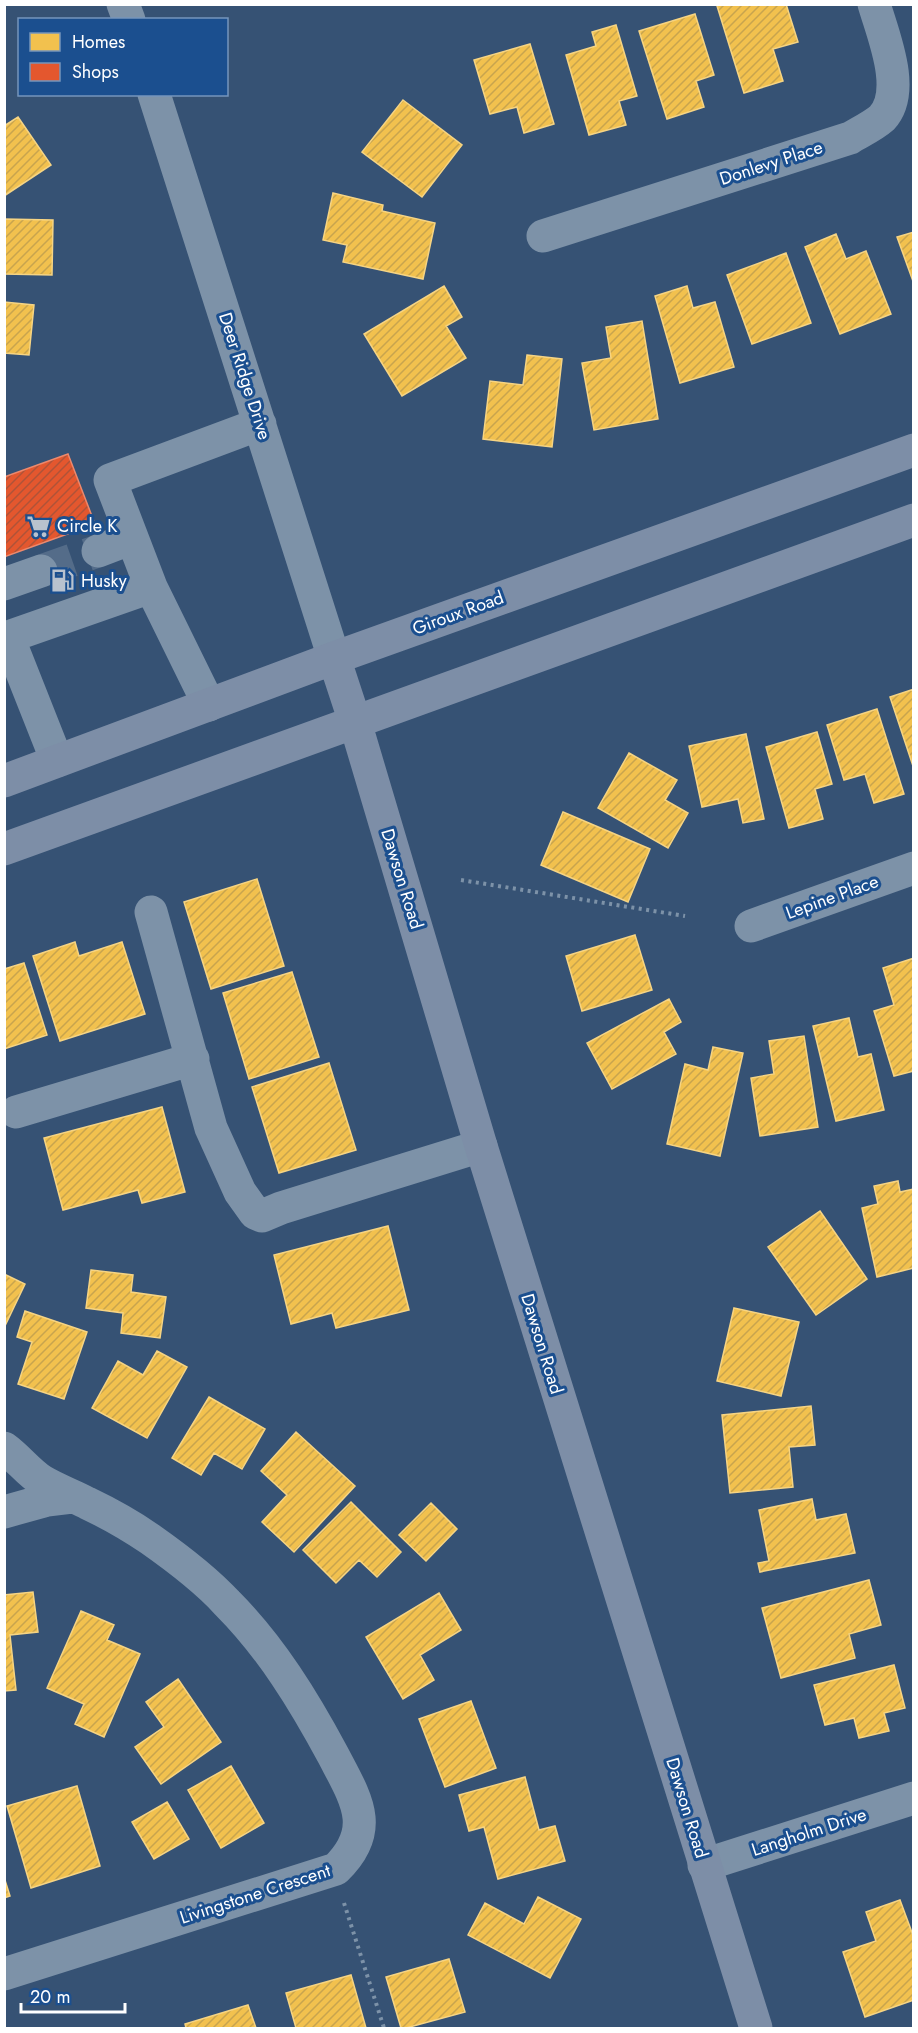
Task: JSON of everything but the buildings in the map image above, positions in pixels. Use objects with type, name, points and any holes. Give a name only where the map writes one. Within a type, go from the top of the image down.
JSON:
[{"type":"main road","name":"Giroux Road","points":[[4,781],[334,658],[914,450]]},
{"type":"main road","points":[[4,849],[914,520]]},
{"type":"main road","name":"Dawson Road","points":[[334,658],[481,1146],[756,2028]]},
{"type":"street","name":"Donlevy Place","points":[[543,236],[850,138],[881,118],[888,108],[893,82],[889,57],[874,4]]},
{"type":"street","name":"Deer Ridge Drive","points":[[155,96],[334,658]]},
{"type":"street","points":[[209,705],[151,587],[111,480],[260,424]]},
{"type":"street","points":[[98,551],[132,538]]},
{"type":"street","points":[[4,584],[41,571]]},
{"type":"street","points":[[57,761],[6,632],[151,587]]},
{"type":"street","name":"Lepine Place","points":[[751,926],[914,868]]},
{"type":"street","points":[[151,912],[194,1059],[211,1128],[240,1192],[255,1213],[262,1216],[281,1208],[481,1146]]},
{"type":"street","points":[[16,1112],[194,1059]]},
{"type":"street","name":"Livingstone Crescent","points":[[4,1448],[41,1480],[86,1502],[149,1538],[226,1601],[250,1628],[310,1711],[351,1789],[358,1805],[360,1819],[354,1848],[336,1869],[4,1974]]},
{"type":"street","points":[[4,1512],[47,1500],[72,1497]]},
{"type":"street","name":"Langholm Drive","points":[[704,1865],[914,1798]]},
{"type":"path","points":[[461,880],[685,916]]},
{"type":"path","points":[[342,1896],[384,2028]]},
{"type":"tunnel","points":[[41,571],[98,551]]},
{"type":"place","name":"Circle K","points":[[39,526]]},
{"type":"place","name":"Husky","points":[[63,581]]}]
